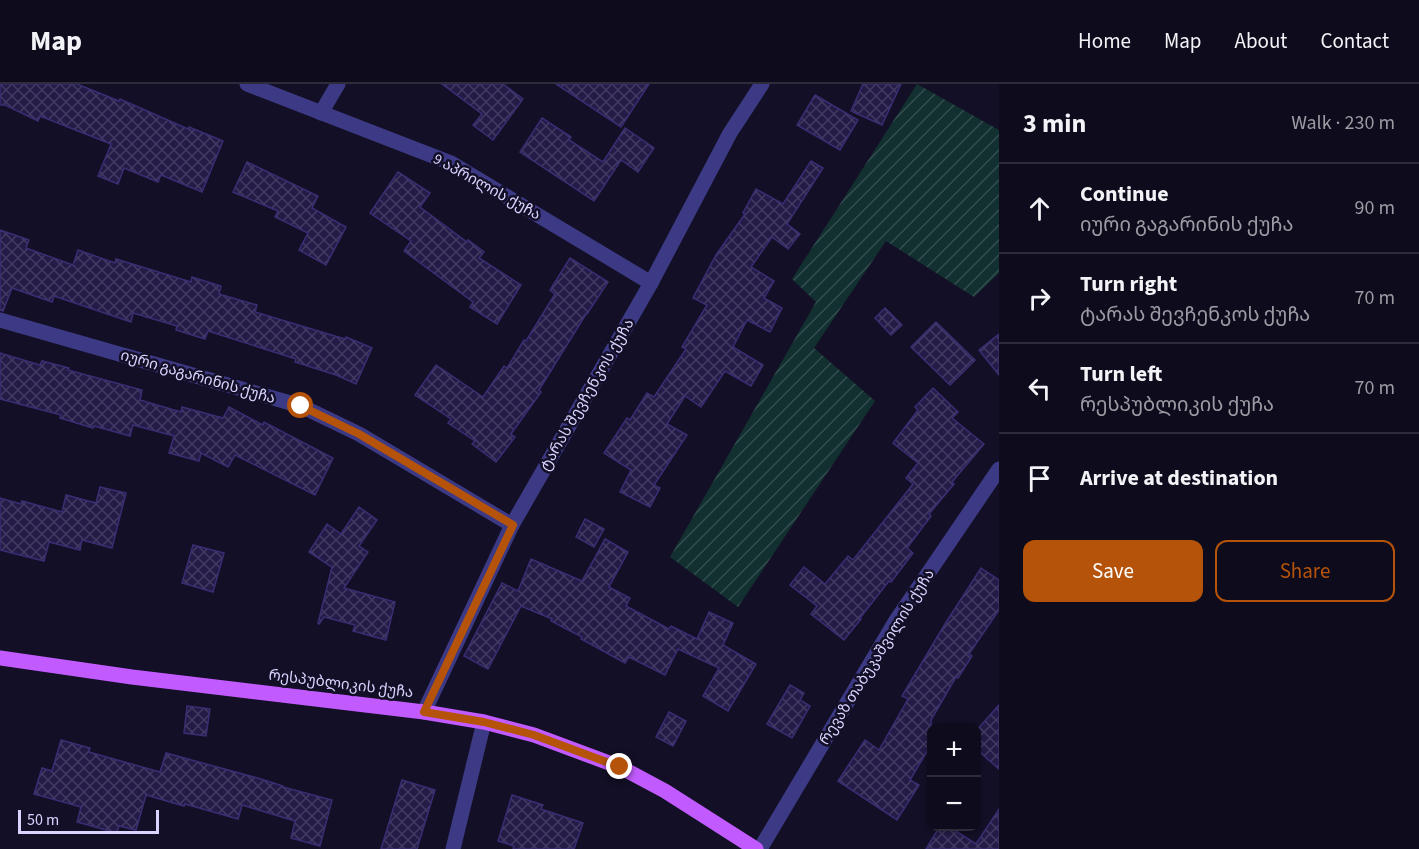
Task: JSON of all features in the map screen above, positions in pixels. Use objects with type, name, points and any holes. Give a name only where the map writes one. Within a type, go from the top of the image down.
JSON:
[{"type":"main road","name":"რესპუბლიკის ქუჩა","points":[[0,658],[424,712],[484,722],[534,735],[620,767],[665,791],[758,849]]},
{"type":"street","name":"9 აპრილის ქუჩა","points":[[247,84],[451,163],[651,283]]},
{"type":"street","points":[[321,113],[338,84]]},
{"type":"street","name":"ტარას შევჩენკოს ქუჩა","points":[[424,712],[513,525],[651,283],[730,133],[762,84]]},
{"type":"street","name":"იური გაგარინის ქუჩა","points":[[0,320],[301,406],[359,434],[513,525]]},
{"type":"street","name":"რევაზ თაბუკაშვილის ქუჩა","points":[[758,849],[895,622],[999,469]]},
{"type":"street","points":[[453,849],[484,722]]},
{"type":"green space","points":[[917,84],[999,130],[999,273],[974,297],[886,241],[814,348],[875,401],[738,607],[670,557],[816,302],[792,279]]},
{"type":"building","points":[[0,84],[77,84],[223,141],[202,192],[161,175],[158,182],[124,168],[118,184],[98,176],[111,144],[40,116],[38,121],[5,105],[0,105]]},
{"type":"building","points":[[442,84],[503,84],[523,99],[493,140],[473,125],[482,114]]},
{"type":"building","points":[[556,84],[649,84],[621,127]]},
{"type":"building","points":[[863,84],[901,84],[882,125],[851,111]]},
{"type":"building","points":[[815,95],[858,120],[840,150],[797,125]]},
{"type":"building","points":[[542,118],[571,137],[569,140],[603,162],[625,128],[654,148],[638,172],[621,160],[594,201],[520,152]]},
{"type":"building","points":[[811,161],[823,168],[787,224],[800,234],[788,249],[772,237],[751,267],[774,281],[764,298],[782,308],[770,332],[747,320],[733,347],[763,365],[751,386],[725,371],[701,407],[685,396],[667,424],[687,435],[654,485],[660,488],[650,507],[620,492],[631,470],[604,453],[627,418],[630,420],[647,393],[654,397],[686,349],[682,347],[707,305],[693,298],[716,255],[745,214],[743,213],[756,189],[783,204]]},
{"type":"building","points":[[247,162],[318,196],[312,208],[346,227],[326,265],[299,250],[308,233],[275,217],[278,211],[233,192]]},
{"type":"building","points":[[398,172],[430,193],[420,207],[484,252],[479,258],[521,285],[497,324],[470,307],[473,302],[404,251],[411,241],[370,213]]},
{"type":"building","points":[[0,230],[29,240],[26,248],[73,265],[78,250],[115,263],[116,259],[191,282],[192,277],[221,286],[219,294],[257,305],[255,312],[345,339],[346,337],[372,348],[356,384],[295,362],[296,359],[208,331],[205,339],[176,330],[177,326],[133,313],[131,322],[54,296],[52,302],[12,288],[3,311],[0,310]]},
{"type":"building","points":[[570,258],[608,282],[539,390],[541,392],[511,434],[515,437],[496,462],[472,444],[475,441],[448,423],[451,419],[415,395],[436,365],[483,397],[504,366],[507,368],[524,340],[526,341],[555,294],[550,290]]},
{"type":"building","points":[[885,308],[902,325],[891,335],[875,318]]},
{"type":"building","points":[[936,322],[975,360],[950,385],[911,347]]},
{"type":"building","points":[[999,334],[999,375],[979,350]]},
{"type":"building","points":[[0,353],[40,365],[42,361],[69,368],[68,370],[142,390],[140,400],[181,412],[182,407],[223,418],[229,407],[263,425],[264,422],[333,458],[315,495],[235,455],[228,467],[201,453],[199,461],[169,453],[174,436],[133,425],[130,436],[94,426],[93,428],[60,418],[61,415],[0,399]]},
{"type":"building","points":[[933,388],[958,412],[952,418],[984,444],[929,514],[931,516],[907,548],[913,553],[844,640],[811,614],[817,606],[790,585],[804,567],[825,584],[848,556],[853,560],[913,484],[906,478],[918,463],[893,443],[918,410],[915,407]]},
{"type":"building","points":[[100,487],[126,493],[112,548],[82,540],[80,550],[49,542],[44,561],[0,550],[0,498],[21,504],[22,501],[62,512],[66,495],[96,503]]},
{"type":"building","points":[[359,507],[377,520],[359,546],[368,552],[344,588],[395,602],[386,640],[353,631],[355,625],[324,617],[318,623],[332,567],[309,552],[327,524],[341,534]]},
{"type":"building","points":[[585,519],[604,529],[594,547],[576,537]]},
{"type":"building","points":[[605,539],[628,552],[609,587],[630,598],[626,606],[669,629],[671,626],[697,639],[709,612],[733,623],[723,645],[756,664],[728,711],[703,696],[719,668],[678,649],[665,675],[629,657],[625,663],[551,621],[552,619],[521,606],[488,669],[464,656],[502,583],[518,591],[531,559],[582,581]]},
{"type":"building","points":[[193,545],[224,553],[213,592],[182,583]]},
{"type":"building","points":[[981,568],[999,580],[999,610],[969,654],[972,656],[958,678],[956,677],[931,723],[927,723],[927,751],[910,780],[919,785],[897,820],[838,781],[865,740],[879,750],[908,699],[902,696]]},
{"type":"building","points":[[790,685],[804,693],[800,700],[810,706],[792,738],[767,724]]},
{"type":"building","points":[[999,705],[999,769],[981,753],[981,725]]},
{"type":"building","points":[[187,706],[210,709],[206,736],[184,733]]},
{"type":"building","points":[[669,712],[686,721],[673,746],[656,737]]},
{"type":"building","points":[[61,740],[90,748],[89,752],[160,772],[166,753],[332,800],[320,846],[291,838],[295,821],[242,805],[238,819],[146,795],[136,830],[119,826],[117,833],[77,822],[81,807],[34,794],[42,768],[52,771]]},
{"type":"building","points":[[402,780],[435,790],[417,849],[381,849]]},
{"type":"building","points":[[512,795],[543,805],[541,809],[583,823],[574,849],[513,849],[514,846],[498,841]]},
{"type":"building","points":[[999,809],[999,849],[926,849],[937,831],[956,831],[976,844]]},
{"type":"route","points":[[301,406],[359,434],[513,525],[424,712],[484,722],[534,735],[620,767]]}]
